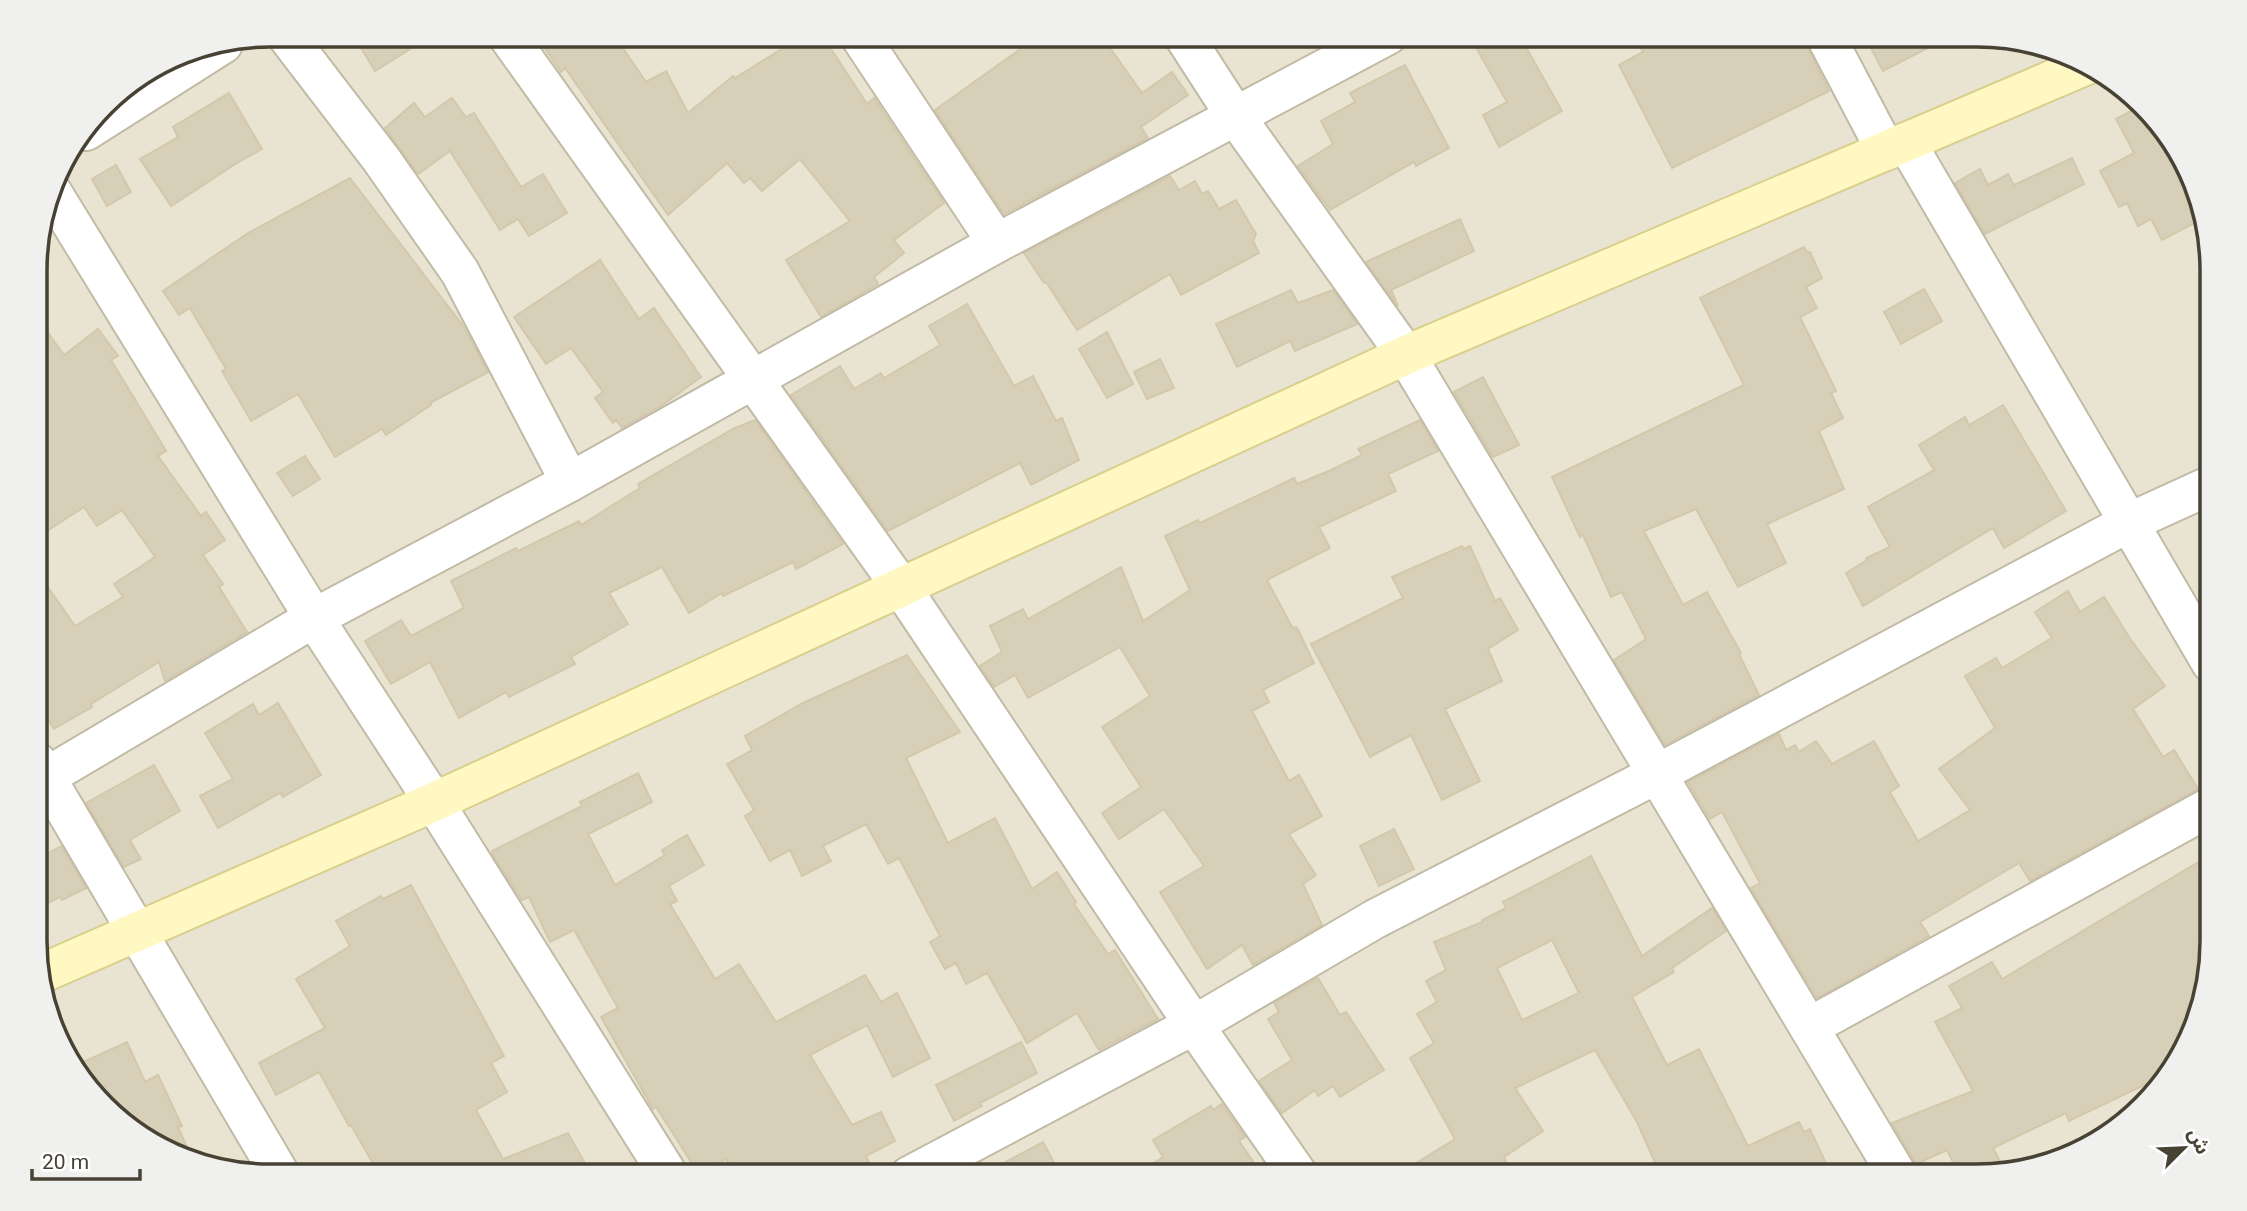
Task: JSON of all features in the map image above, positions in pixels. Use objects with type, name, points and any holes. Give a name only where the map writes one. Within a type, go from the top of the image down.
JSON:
[{"type":"street","points":[[295,47],[381,159],[460,272],[569,482]]},
{"type":"street","points":[[516,47],[901,587],[1194,1026],[1290,1163]]},
{"type":"street","points":[[867,47],[997,243]]},
{"type":"street","points":[[1191,47],[1236,117],[1406,355],[1891,1163]]},
{"type":"street","points":[[47,766],[314,618],[569,482],[997,243],[1366,47]]},
{"type":"street","points":[[1833,47],[2130,522],[2200,644]]},
{"type":"street","points":[[111,115],[200,59]]},
{"type":"street","points":[[49,970],[434,802],[1406,355],[2075,70]]},
{"type":"street","points":[[58,202],[314,618],[434,802],[661,1164]]},
{"type":"street","points":[[933,1164],[1194,1026],[1375,919],[1657,774],[2130,522],[2200,490]]},
{"type":"street","points":[[47,780],[275,1164]]},
{"type":"street","points":[[1809,1027],[2200,813]]},
{"type":"shaded area","points":[[1976,47],[2020,52],[2075,70],[2124,103],[2162,146],[2188,199],[2198,241],[2200,940],[2198,970],[2192,998],[2177,1039],[2144,1088],[2101,1126],[2048,1152],[1991,1163],[271,1164],[241,1162],[213,1156],[172,1141],[123,1108],[85,1065],[59,1012],[49,970],[48,256],[55,213],[64,185],[85,146],[103,123],[146,85],[172,70],[199,59],[241,49]]},
{"type":"building","points":[[361,47],[413,47],[375,71]]},
{"type":"building","points":[[544,47],[622,47],[646,82],[666,71],[688,113],[733,76],[735,78],[785,47],[830,47],[867,104],[874,98],[944,203],[894,240],[904,253],[874,277],[878,284],[821,317],[786,260],[850,221],[800,159],[762,191],[750,178],[744,183],[727,163],[668,215],[565,68],[561,72]]},
{"type":"building","points":[[1023,47],[1109,47],[1142,93],[1172,72],[1188,95],[1141,127],[1148,138],[1004,214],[935,110]]},
{"type":"building","points":[[1476,47],[1526,47],[1562,111],[1499,147],[1483,115],[1507,102]]},
{"type":"building","points":[[1640,47],[1807,47],[1829,91],[1672,168],[1619,65],[1643,52]]},
{"type":"building","points":[[1870,47],[1930,47],[1883,71]]},
{"type":"building","points":[[1405,65],[1449,148],[1416,166],[1414,162],[1330,210],[1298,166],[1333,144],[1321,121],[1355,102],[1350,93]]},
{"type":"building","points":[[229,93],[262,149],[171,206],[140,159],[178,137],[173,127]]},
{"type":"building","points":[[452,98],[466,117],[474,113],[521,187],[543,174],[567,213],[529,236],[518,219],[500,230],[450,151],[418,174],[385,128],[414,103],[425,117]]},
{"type":"building","points":[[2132,111],[2162,146],[2177,172],[2194,223],[2162,240],[2151,219],[2138,226],[2127,203],[2119,207],[2100,171],[2134,153],[2116,119]]},
{"type":"building","points":[[2072,158],[2084,184],[1985,234],[1955,183],[1980,169],[1988,185],[2008,174],[2014,185]]},
{"type":"building","points":[[116,165],[131,192],[107,206],[92,179]]},
{"type":"building","points":[[1170,176],[1179,190],[1195,181],[1202,194],[1208,191],[1219,209],[1236,200],[1256,234],[1253,241],[1259,253],[1181,295],[1170,274],[1077,330],[1024,253]]},
{"type":"building","points":[[350,178],[464,327],[488,372],[430,403],[431,405],[386,435],[382,429],[335,457],[298,394],[251,421],[222,371],[226,369],[190,308],[179,315],[163,291],[248,233]]},
{"type":"building","points":[[1460,219],[1474,251],[1391,290],[1398,306],[1366,262]]},
{"type":"building","points":[[1804,247],[1810,252],[1822,278],[1806,287],[1817,308],[1800,317],[1836,391],[1831,393],[1843,418],[1819,431],[1844,489],[1767,524],[1786,563],[1738,587],[1696,509],[1644,531],[1683,605],[1707,592],[1741,653],[1739,654],[1759,695],[1665,745],[1614,660],[1646,639],[1622,592],[1611,597],[1583,535],[1580,537],[1552,477],[1744,385],[1700,298]]},
{"type":"building","points":[[600,260],[639,319],[654,308],[701,377],[664,404],[622,428],[616,420],[613,423],[595,398],[603,392],[571,348],[546,364],[514,317]]},
{"type":"building","points":[[1924,289],[1942,321],[1901,344],[1884,312]]},
{"type":"building","points":[[1291,290],[1298,303],[1333,290],[1357,324],[1295,351],[1290,341],[1237,367],[1216,324]]},
{"type":"building","points":[[967,304],[1014,386],[1033,376],[1056,421],[1062,418],[1079,460],[1031,485],[1020,463],[888,531],[791,395],[840,366],[854,389],[881,373],[884,378],[940,345],[929,326]]},
{"type":"building","points":[[98,329],[118,356],[111,360],[166,451],[158,456],[201,516],[206,512],[225,540],[203,555],[223,584],[219,587],[247,632],[165,681],[159,662],[54,729],[47,718],[48,587],[75,626],[123,597],[114,584],[155,557],[122,510],[97,526],[84,507],[48,531],[48,333],[64,355]]},
{"type":"building","points":[[1107,332],[1133,384],[1107,398],[1079,349]]},
{"type":"building","points":[[1160,359],[1174,388],[1147,399],[1134,372]]},
{"type":"building","points":[[1483,377],[1519,445],[1493,457],[1454,392]]},
{"type":"building","points":[[2003,405],[2066,511],[2004,548],[1993,528],[1863,606],[1846,573],[1867,560],[1866,558],[1890,547],[1868,507],[1934,470],[1919,445],[1965,417],[1969,425]]},
{"type":"building","points":[[755,420],[843,544],[796,569],[793,562],[723,596],[722,593],[689,613],[662,567],[609,593],[628,624],[571,657],[575,664],[509,697],[506,692],[459,718],[430,662],[391,684],[365,641],[401,620],[411,636],[464,608],[451,581],[516,548],[518,551],[579,521],[581,525],[640,488],[638,484],[733,429]]},
{"type":"building","points":[[1420,420],[1438,451],[1388,474],[1396,491],[1319,527],[1330,548],[1267,580],[1292,627],[1297,628],[1314,663],[1263,690],[1269,702],[1252,711],[1289,781],[1299,775],[1322,816],[1289,834],[1316,875],[1303,884],[1322,925],[1253,965],[1242,945],[1207,969],[1160,892],[1204,866],[1164,809],[1119,839],[1102,813],[1141,787],[1102,727],[1150,696],[1120,647],[1028,698],[1015,675],[994,687],[980,666],[1002,652],[990,626],[1023,609],[1028,619],[1121,567],[1143,621],[1190,590],[1165,536],[1198,520],[1200,523],[1294,478],[1297,484],[1329,471],[1362,455],[1358,449]]},
{"type":"building","points":[[305,456],[320,479],[293,496],[277,473]]},
{"type":"building","points":[[1462,546],[1463,549],[1470,546],[1495,601],[1500,598],[1518,630],[1488,649],[1502,681],[1445,709],[1480,781],[1442,800],[1411,735],[1370,757],[1311,644],[1403,598],[1392,577]]},
{"type":"building","points":[[2068,591],[2080,612],[2104,597],[2165,686],[2133,709],[2163,757],[2174,750],[2198,789],[2030,881],[2019,863],[1920,922],[1929,936],[1817,998],[1751,888],[1760,883],[1722,812],[1710,819],[1688,782],[1779,734],[1786,750],[1795,745],[1799,752],[1816,741],[1832,764],[1874,741],[1899,786],[1890,792],[1918,841],[1970,810],[1939,769],[1995,728],[1965,676],[1996,658],[2002,668],[2052,638],[2035,612]]},
{"type":"building","points":[[907,655],[960,732],[906,758],[948,843],[995,818],[1032,889],[1057,872],[1076,902],[1074,904],[1108,954],[1115,950],[1158,1019],[1099,1050],[1077,1013],[1027,1043],[987,973],[966,984],[956,963],[945,969],[930,942],[940,936],[899,858],[888,864],[866,824],[823,846],[831,861],[802,876],[790,850],[770,861],[745,816],[754,810],[727,764],[752,750],[745,736],[803,703]]},
{"type":"building","points":[[278,703],[321,775],[283,797],[280,793],[218,828],[200,796],[233,779],[205,733],[253,704],[259,715]]},
{"type":"building","points":[[154,765],[180,811],[130,840],[141,859],[124,867],[86,803]]},
{"type":"building","points":[[638,773],[652,802],[588,834],[615,885],[665,855],[662,850],[687,835],[704,865],[669,886],[677,901],[670,904],[715,979],[739,964],[776,1022],[865,975],[881,1002],[897,993],[930,1058],[893,1077],[867,1025],[810,1055],[852,1125],[881,1112],[895,1141],[866,1156],[869,1164],[729,1164],[726,1159],[719,1164],[692,1164],[656,1107],[653,1109],[601,1017],[618,1008],[574,930],[550,942],[529,897],[522,900],[492,851],[582,806],[580,802]]},
{"type":"building","points":[[1394,829],[1414,869],[1379,886],[1360,846]]},
{"type":"building","points":[[61,846],[86,888],[62,900],[60,897],[47,903],[47,854]]},
{"type":"building","points":[[1591,856],[1642,956],[1712,908],[1726,931],[1672,968],[1674,972],[1632,997],[1667,1065],[1699,1049],[1748,1146],[1799,1122],[1804,1132],[1810,1129],[1826,1163],[1655,1163],[1637,1122],[1595,1050],[1515,1088],[1543,1131],[1504,1157],[1507,1163],[1416,1163],[1455,1139],[1410,1058],[1434,1043],[1417,1014],[1437,1002],[1426,981],[1446,970],[1434,942],[1482,922],[1506,908],[1503,902]],"holes":[[[1552,940],[1579,993],[1522,1020],[1497,968]]]},
{"type":"building","points":[[2200,861],[2200,940],[2198,970],[2192,998],[2177,1039],[2148,1083],[2069,1121],[2066,1113],[1993,1148],[2000,1162],[1954,1163],[1947,1150],[1915,1163],[1892,1123],[1973,1091],[1935,1022],[1962,1008],[1949,986],[1992,962],[2002,979]]},
{"type":"building","points":[[411,885],[504,1056],[491,1063],[507,1092],[476,1110],[503,1159],[568,1133],[585,1164],[373,1164],[319,1072],[276,1095],[259,1063],[325,1028],[296,979],[350,946],[336,921],[381,896],[383,899]]},
{"type":"building","points":[[1318,978],[1340,1015],[1346,1012],[1384,1070],[1340,1097],[1333,1086],[1318,1096],[1315,1090],[1282,1113],[1259,1081],[1292,1060],[1268,1019],[1279,1012],[1274,1003]]},
{"type":"building","points":[[127,1042],[145,1082],[158,1075],[182,1126],[178,1127],[187,1147],[146,1126],[123,1108],[83,1062]]},
{"type":"building","points":[[1021,1042],[1037,1073],[980,1103],[982,1106],[954,1121],[936,1085]]},
{"type":"building","points":[[1222,1104],[1245,1137],[1239,1141],[1254,1163],[1153,1163],[1163,1157],[1153,1140],[1211,1106],[1213,1110]]},
{"type":"building","points":[[1043,1142],[1054,1164],[1002,1164]]}]
